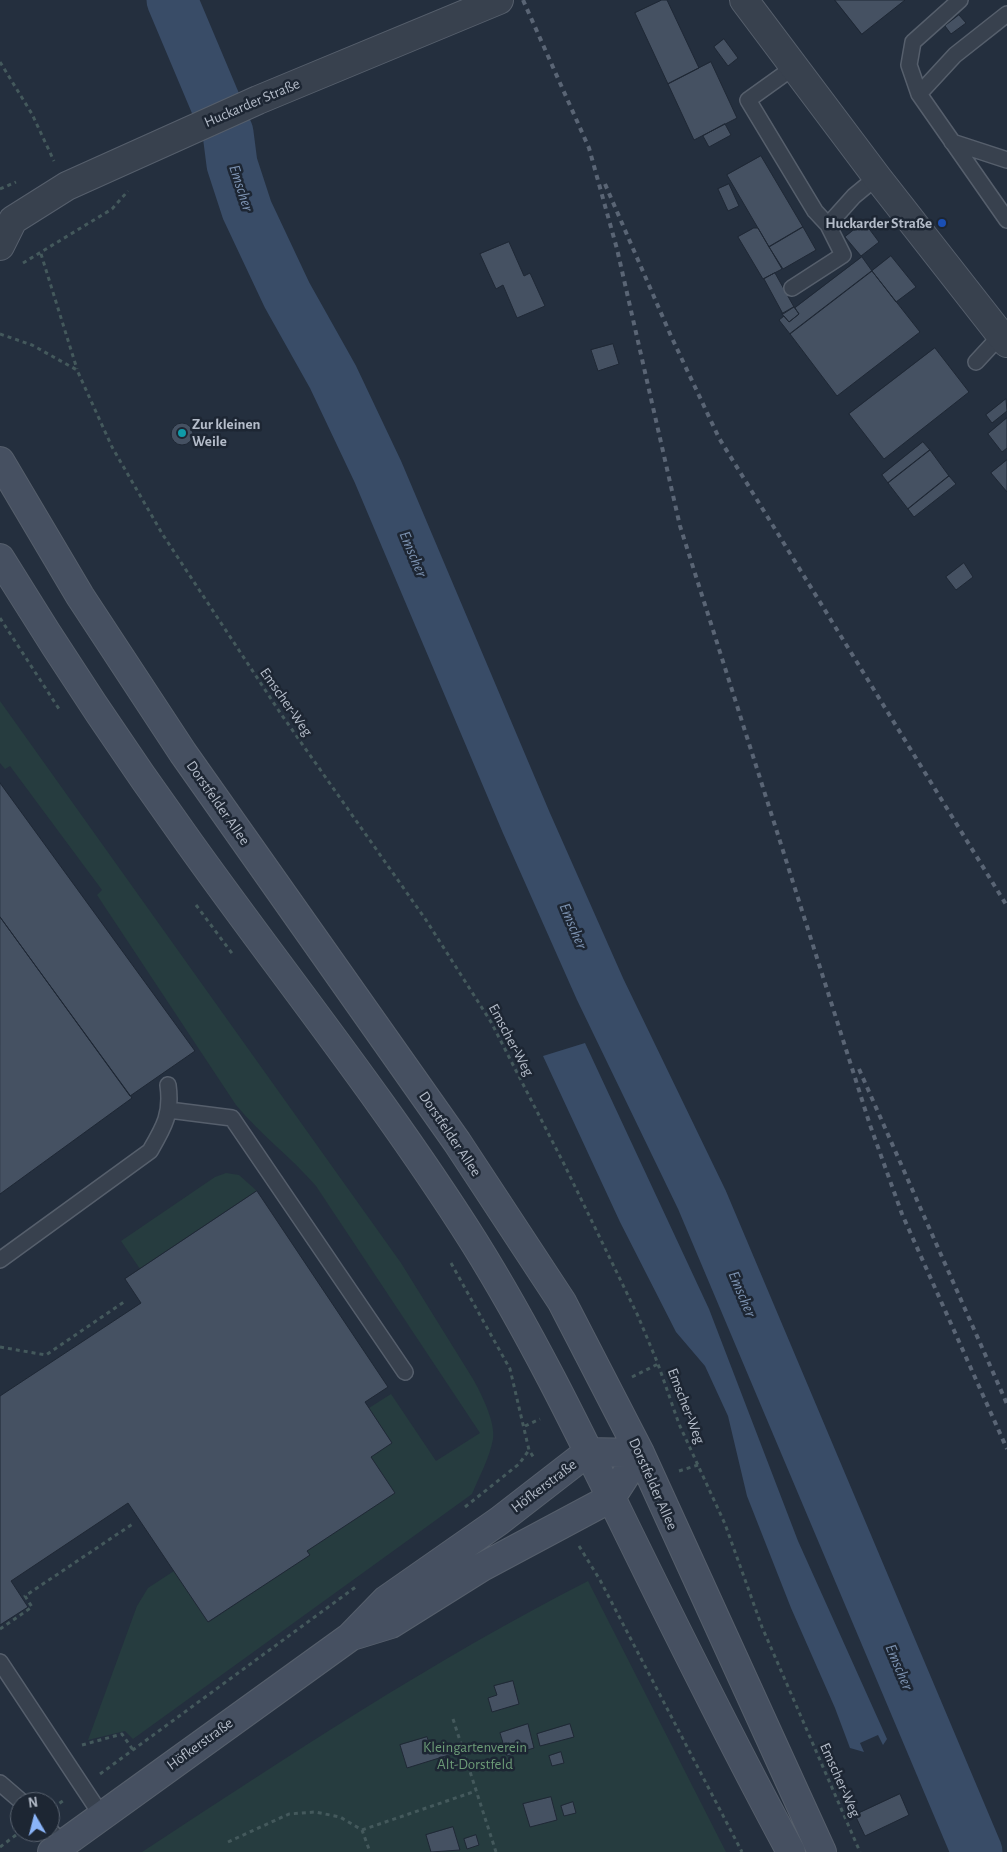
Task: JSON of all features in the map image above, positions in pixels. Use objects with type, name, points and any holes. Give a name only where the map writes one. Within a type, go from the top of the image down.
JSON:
[{"type":"main road","name":"Dorstfelder Allee","points":[[0,461],[80,596],[183,753],[457,1142],[562,1302],[640,1453],[822,1852]]},
{"type":"main road","points":[[0,558],[52,643],[121,746],[427,1168],[477,1247],[528,1334],[683,1644],[792,1852]]},
{"type":"main road","name":"Höfkerstraße","points":[[60,1839],[102,1816],[350,1637],[386,1600],[498,1521],[588,1452],[640,1453]]},
{"type":"main road","name":"Höfkerstraße","points":[[350,1637],[391,1624],[482,1567],[611,1498],[640,1453]]},
{"type":"street","name":"Huckarder Straße","points":[[8,256],[6,219],[67,186],[258,100],[499,0]]},
{"type":"street","points":[[744,0],[877,177],[1004,339]]},
{"type":"lane","points":[[960,0],[912,42],[909,65],[920,94],[1007,220]]},
{"type":"lane","points":[[920,94],[955,55],[1006,12]]},
{"type":"lane","points":[[792,288],[843,255],[828,225],[815,211],[748,100],[794,67]]},
{"type":"lane","points":[[952,142],[1007,160]]},
{"type":"lane","points":[[828,225],[854,196],[877,177]]},
{"type":"lane","points":[[976,362],[1004,339]]},
{"type":"lane","points":[[0,1260],[150,1151],[165,1126],[171,1104],[168,1085]]},
{"type":"lane","points":[[169,1110],[232,1118],[405,1372]]},
{"type":"lane","points":[[0,1662],[102,1816]]},
{"type":"lane","points":[[0,1783],[10,1792]]},
{"type":"path","points":[[0,62],[32,114],[67,186]]},
{"type":"path","points":[[8,256],[41,254],[112,208],[132,186]]},
{"type":"path","name":"Emscher-Weg","points":[[41,254],[77,370],[112,447],[163,535],[280,714],[426,920],[491,1022],[619,1275],[658,1364],[679,1424],[725,1524],[758,1619],[860,1852]]},
{"type":"path","points":[[0,334],[32,345],[77,370]]},
{"type":"path","points":[[0,618],[63,714]]},
{"type":"path","points":[[192,900],[238,962]]},
{"type":"path","points":[[448,1258],[510,1369],[525,1426],[529,1450],[519,1464],[458,1512]]},
{"type":"path","points":[[0,1347],[46,1355],[124,1302]]},
{"type":"path","points":[[623,1381],[658,1364]]},
{"type":"path","points":[[525,1426],[542,1419]]},
{"type":"path","points":[[0,1629],[32,1607],[25,1596],[134,1523]]},
{"type":"path","points":[[578,1544],[600,1580],[742,1852]]},
{"type":"path","points":[[60,1803],[363,1582]]},
{"type":"path","points":[[453,1719],[496,1852]]},
{"type":"path","points":[[59,1750],[122,1734],[133,1750]]},
{"type":"path","points":[[362,1830],[476,1791]]},
{"type":"path","points":[[228,1842],[289,1814],[314,1812],[340,1817],[362,1830],[370,1852]]},
{"type":"green space","points":[[0,701],[401,1263],[476,1385],[487,1408],[493,1432],[489,1453],[472,1494],[133,1739],[125,1731],[88,1740],[137,1606],[148,1588],[174,1571],[209,1622],[309,1555],[307,1551],[371,1457],[392,1443],[369,1408],[391,1394],[436,1461],[480,1433],[316,1186],[236,1105],[97,895],[102,890],[10,766],[5,769],[0,763]]},
{"type":"green space","points":[[226,1173],[239,1175],[257,1191],[140,1269],[121,1241],[215,1177]]},
{"type":"green space","name":"Kleingartenverein Alt-Dorstfeld","points":[[588,1581],[726,1852],[142,1852],[361,1710],[473,1643]]},
{"type":"water","points":[[585,1043],[709,1309],[798,1541],[887,1739],[883,1745],[878,1735],[860,1743],[864,1752],[850,1748],[835,1708],[791,1608],[747,1496],[728,1416],[705,1366],[676,1332],[620,1222],[543,1056]]},
{"type":"building","points":[[662,0],[667,0],[699,68],[668,84],[635,13]]},
{"type":"building","points":[[835,0],[905,0],[862,34]]},
{"type":"building","points":[[959,15],[966,23],[951,34],[945,26]]},
{"type":"building","points":[[724,39],[738,58],[728,66],[714,47]]},
{"type":"building","points":[[711,62],[737,118],[694,140],[668,84]]},
{"type":"building","points":[[725,124],[731,135],[709,147],[703,136]]},
{"type":"building","points":[[761,156],[803,227],[769,247],[727,175]]},
{"type":"building","points":[[729,184],[739,206],[728,211],[718,189]]},
{"type":"building","points":[[864,222],[879,242],[861,256],[845,237]]},
{"type":"building","points":[[803,227],[816,250],[783,269],[769,247]]},
{"type":"building","points":[[754,228],[758,228],[782,269],[763,279],[738,237]]},
{"type":"building","points":[[509,242],[524,276],[530,273],[545,306],[517,318],[503,285],[496,289],[480,254]]},
{"type":"building","points":[[891,256],[916,287],[896,302],[872,271]]},
{"type":"building","points":[[862,257],[872,271],[790,334],[779,320],[784,316],[789,322],[799,314],[795,308]]},
{"type":"building","points":[[872,271],[920,332],[837,396],[790,334]]},
{"type":"building","points":[[775,273],[794,307],[783,314],[764,279]]},
{"type":"building","points":[[794,307],[799,314],[789,322],[782,314]]},
{"type":"building","points":[[613,344],[619,364],[598,371],[591,350]]},
{"type":"building","points":[[935,348],[969,392],[884,459],[849,414]]},
{"type":"building","points":[[1006,399],[1007,411],[992,423],[986,415]]},
{"type":"building","points":[[1007,418],[1007,448],[1002,452],[988,434]]},
{"type":"building","name":"Zur kleinen Weile","points":[[178,423],[186,423],[193,430],[193,438],[186,445],[178,445],[171,438],[171,430]]},
{"type":"building","points":[[923,442],[930,450],[888,483],[882,475]]},
{"type":"building","points":[[930,450],[949,476],[908,509],[888,483]]},
{"type":"building","points":[[1007,460],[1007,492],[991,473]]},
{"type":"building","points":[[949,476],[956,484],[914,517],[908,509]]},
{"type":"building","points":[[964,563],[973,577],[956,590],[946,577]]},
{"type":"building","points":[[0,783],[195,1051],[130,1096],[0,917]]},
{"type":"building","points":[[0,917],[132,1098],[0,1194]]},
{"type":"building","points":[[257,1191],[388,1387],[365,1402],[392,1443],[371,1457],[395,1493],[307,1551],[310,1555],[208,1622],[128,1503],[11,1581],[28,1607],[0,1625],[0,1396],[141,1303],[125,1279]]},
{"type":"building","points":[[513,1681],[519,1704],[492,1712],[488,1698],[497,1695],[494,1686]]},
{"type":"building","points":[[528,1724],[534,1748],[507,1756],[500,1733]]},
{"type":"building","points":[[570,1724],[574,1737],[540,1746],[537,1734]]},
{"type":"building","points":[[427,1737],[431,1749],[449,1744],[452,1754],[407,1768],[400,1745]]},
{"type":"building","points":[[561,1752],[564,1763],[552,1766],[549,1756]]},
{"type":"building","points":[[900,1794],[909,1815],[865,1836],[855,1815]]},
{"type":"building","points":[[551,1797],[557,1820],[530,1827],[523,1804]]},
{"type":"building","points":[[573,1802],[576,1813],[564,1816],[561,1806]]},
{"type":"building","points":[[453,1827],[460,1850],[431,1852],[426,1835]]},
{"type":"building","points":[[476,1835],[479,1845],[467,1849],[464,1839]]},
{"type":"waterway","name":"Emscher","points":[[172,0],[228,133],[232,164],[247,210],[287,295],[333,377],[378,472],[526,822],[600,989],[702,1200],[977,1852]]},
{"type":"railway","points":[[523,0],[589,148],[617,249],[680,526],[870,1125],[902,1214],[1007,1449]]},
{"type":"railway","points":[[605,184],[671,336],[719,438],[1007,906]]},
{"type":"railway","points":[[859,1069],[1007,1404]]},
{"type":"place","name":"Huckarder Straße","points":[[942,223]]},
{"type":"place","name":"Zur kleinen Weile","points":[[182,433]]}]
